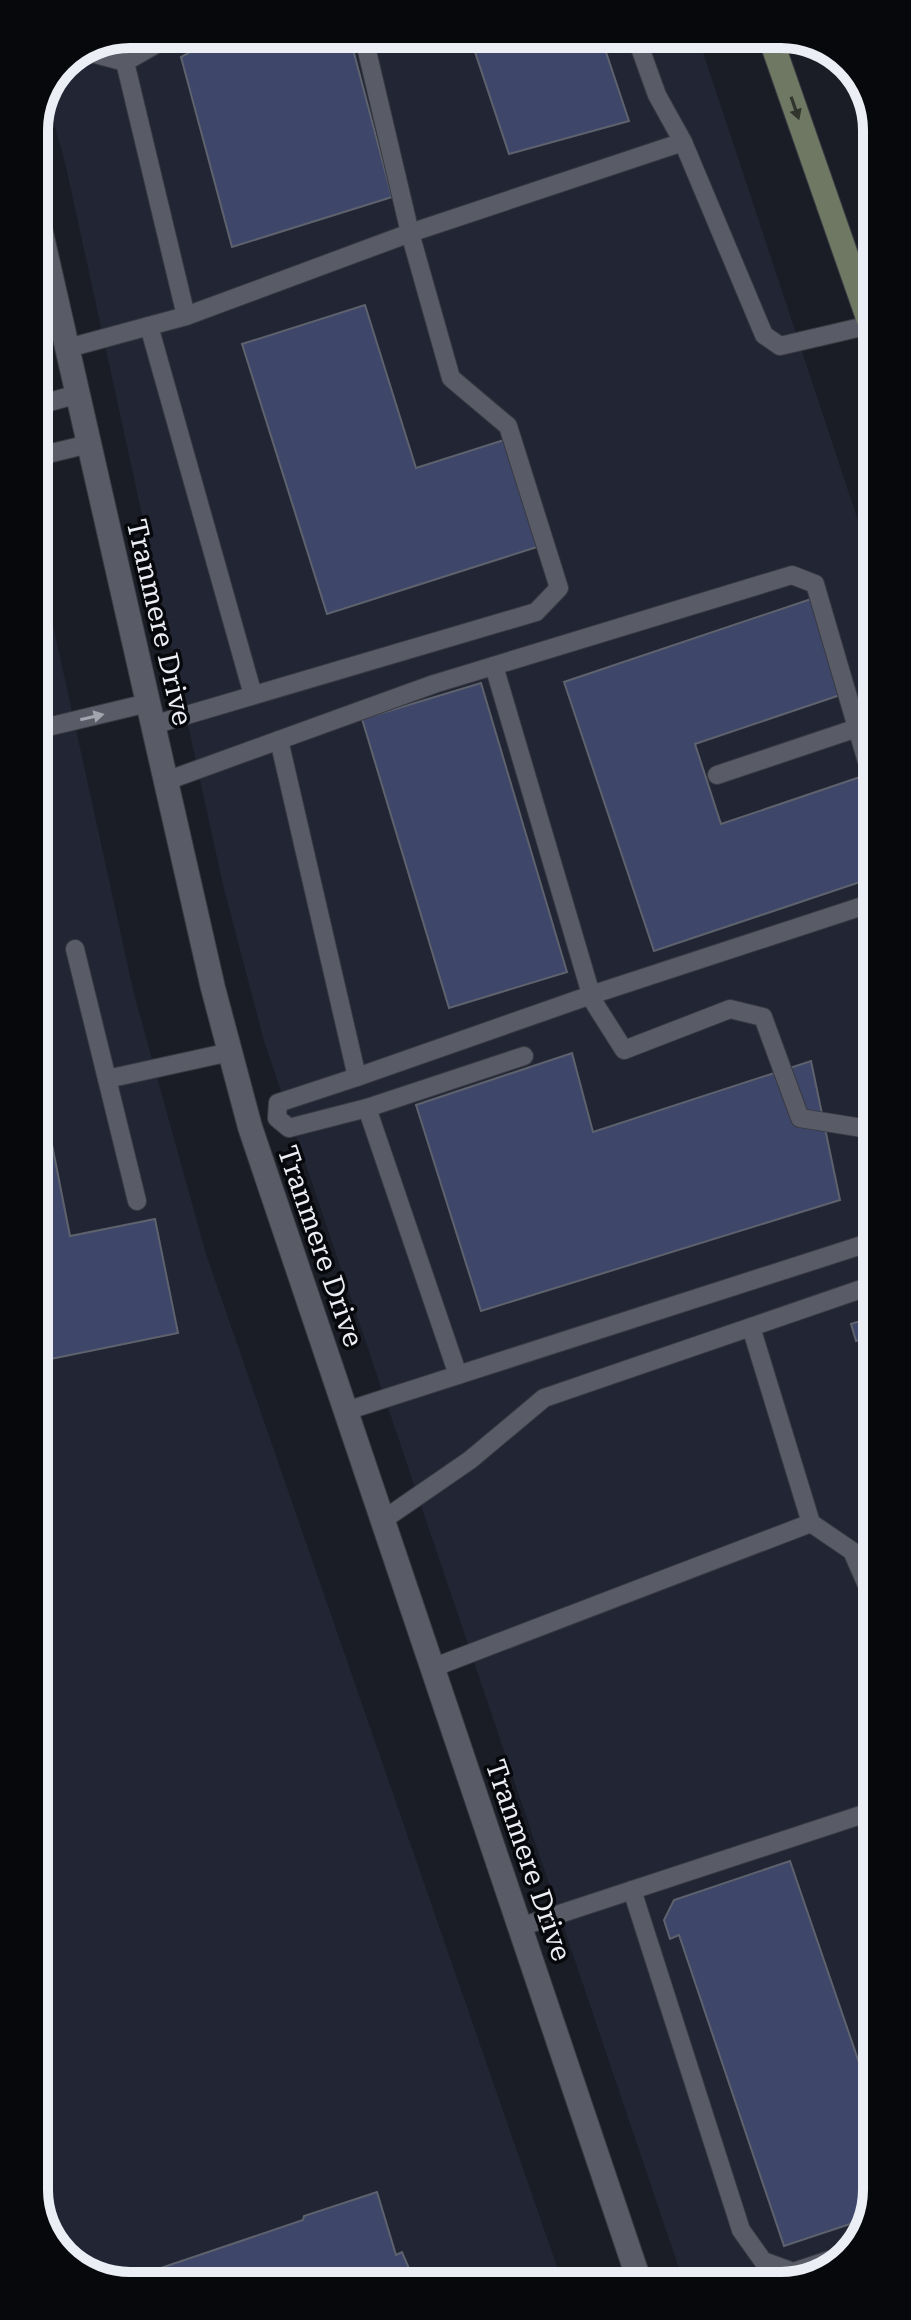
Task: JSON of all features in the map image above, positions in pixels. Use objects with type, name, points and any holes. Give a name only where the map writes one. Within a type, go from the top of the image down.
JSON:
[{"type":"main road","points":[[774,48],[863,304]]},
{"type":"street","name":"Tranmere Drive","points":[[48,262],[213,988],[250,1127],[636,2272]]},
{"type":"lane","points":[[98,55],[125,62],[150,48]]},
{"type":"lane","points":[[48,728],[151,714],[253,695],[536,612],[559,588],[508,426],[451,378],[410,233],[366,48]]},
{"type":"lane","points":[[640,48],[657,95],[683,142],[764,335],[780,346],[863,332]]},
{"type":"lane","points":[[125,62],[186,316]]},
{"type":"lane","points":[[68,348],[186,316],[410,233],[683,142]]},
{"type":"lane","points":[[149,326],[253,695]]},
{"type":"lane","points":[[48,402],[78,394]]},
{"type":"lane","points":[[48,454],[89,444]]},
{"type":"lane","points":[[166,781],[434,684],[792,575],[815,584],[863,717]]},
{"type":"lane","points":[[494,666],[593,1001],[624,1050],[730,1009],[763,1017],[800,1118],[863,1128]]},
{"type":"lane","points":[[717,775],[863,726]]},
{"type":"lane","points":[[279,740],[357,1077]]},
{"type":"lane","points":[[277,1118],[278,1103],[591,995],[863,906]]},
{"type":"lane","points":[[75,949],[137,1201]]},
{"type":"lane","points":[[107,1079],[230,1052]]},
{"type":"lane","points":[[277,1118],[289,1128],[367,1108],[524,1056]]},
{"type":"lane","points":[[367,1108],[458,1375]]},
{"type":"lane","points":[[250,1127],[277,1118]]},
{"type":"lane","points":[[346,1411],[863,1245]]},
{"type":"lane","points":[[383,1520],[470,1460],[544,1398],[863,1288]]},
{"type":"lane","points":[[751,1327],[811,1523],[852,1551],[863,1576]]},
{"type":"lane","points":[[432,1668],[811,1523]]},
{"type":"lane","points":[[520,1927],[863,1814]]},
{"type":"lane","points":[[632,1890],[741,2230],[763,2261],[791,2271]]},
{"type":"shaded area","points":[[702,48],[863,536],[863,2190],[859,2217],[849,2236],[831,2255],[808,2268],[782,2272],[680,2272],[264,1041],[223,885],[66,167],[51,110],[56,93],[76,68],[103,52],[119,49]]},
{"type":"shaded area","points":[[48,602],[134,994],[206,1254],[559,2272],[124,2272],[98,2266],[80,2255],[62,2236],[52,2217],[48,2190]]},
{"type":"building","points":[[197,48],[353,48],[392,197],[232,247],[181,57]]},
{"type":"building","points":[[474,48],[605,48],[629,121],[509,154]]},
{"type":"building","points":[[365,305],[416,468],[507,439],[540,546],[327,614],[242,344]]},
{"type":"building","points":[[811,599],[843,694],[695,744],[721,824],[863,776],[863,881],[654,951],[564,682]]},
{"type":"building","points":[[481,683],[567,972],[449,1008],[362,719]]},
{"type":"building","points":[[572,1053],[593,1132],[811,1061],[840,1200],[481,1311],[416,1105]]},
{"type":"building","points":[[48,1124],[70,1236],[155,1219],[178,1333],[48,1360]]},
{"type":"building","points":[[863,1320],[863,1339],[856,1341],[851,1324]]},
{"type":"building","points":[[790,1861],[863,2074],[863,2190],[857,2222],[784,2246],[679,1935],[670,1939],[664,1920],[674,1900]]},
{"type":"building","points":[[377,2192],[396,2255],[402,2252],[411,2272],[149,2272],[303,2220],[304,2216]]}]
